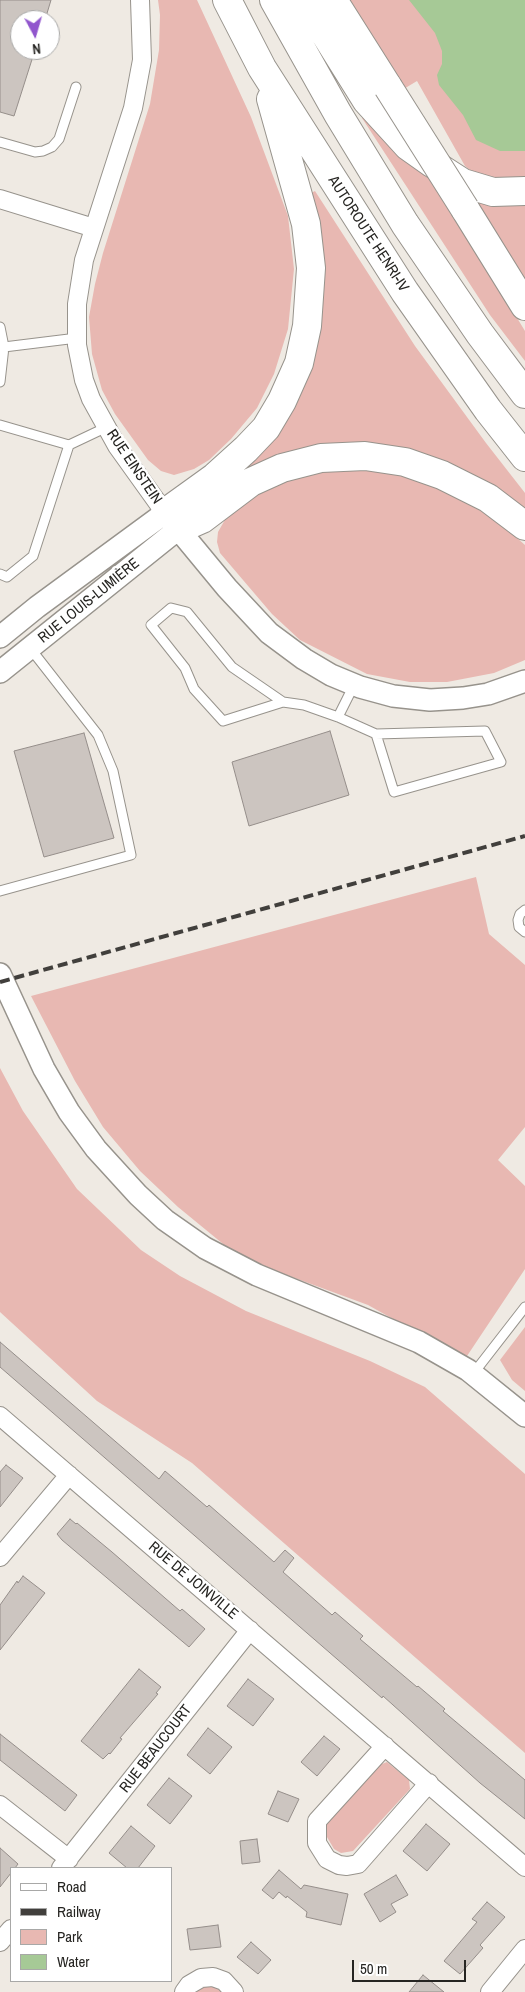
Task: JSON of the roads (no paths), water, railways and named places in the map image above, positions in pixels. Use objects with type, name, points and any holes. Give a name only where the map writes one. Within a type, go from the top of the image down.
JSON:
[{"type":"highway","name":"AUTOROUTE HENRI-IV","points":[[226,0],[262,68],[405,292],[488,410],[525,457]]},
{"type":"highway","points":[[274,0],[338,114],[405,224],[480,334],[525,394]]},
{"type":"highway","points":[[304,0],[367,101],[408,146],[463,183],[493,192],[525,192]]},
{"type":"highway","points":[[333,0],[525,306]]},
{"type":"highway","points":[[171,521],[266,428],[282,401],[299,363],[304,344],[309,308],[311,268],[306,224],[262,68]]},
{"type":"highway","points":[[171,521],[202,519],[251,482],[282,468],[321,458],[365,456],[405,462],[442,475],[488,498],[525,526]]},
{"type":"street","name":"RUE EINSTEIN","points":[[140,0],[142,60],[133,108],[84,260],[77,304],[77,338],[84,380],[91,399],[117,446],[171,521],[269,633],[310,663],[354,685],[393,696],[430,700],[488,694],[525,681]]},
{"type":"street","points":[[0,199],[94,228]]},
{"type":"street","name":"RUE LOUIS-LUMIÈRE","points":[[0,637],[52,596],[171,521]]},
{"type":"street","name":"RUE LOUIS-LUMIÈRE","points":[[0,672],[30,648],[171,521]]},
{"type":"street","points":[[0,974],[44,1068],[69,1112],[96,1149],[164,1220],[205,1248],[257,1275],[419,1342],[473,1374],[525,1416]]},
{"type":"street","name":"RUE DE JOINVILLE","points":[[0,1416],[525,1867]]},
{"type":"street","points":[[0,1557],[69,1475]]},
{"type":"street","name":"RUE BEAUCOURT","points":[[65,1864],[250,1630]]},
{"type":"street","points":[[385,1746],[317,1821],[317,1843],[327,1859],[339,1866],[358,1864],[429,1783]]},
{"type":"street","points":[[0,1804],[65,1864]]},
{"type":"street","points":[[0,1942],[10,1930]]},
{"type":"street","points":[[490,1992],[525,1950]]},
{"type":"street","points":[[184,1992],[189,1985],[201,1978],[213,1977],[224,1981],[234,1992]]},
{"type":"lane","points":[[0,142],[35,152],[52,147],[58,139],[76,87]]},
{"type":"lane","points":[[0,327],[4,346],[0,382]]},
{"type":"lane","points":[[4,346],[77,338]]},
{"type":"lane","points":[[0,425],[69,445],[107,427]]},
{"type":"lane","points":[[0,574],[6,577],[33,556],[69,445]]},
{"type":"lane","points":[[283,702],[232,667],[186,612],[171,608],[151,625],[185,668],[194,690],[223,722],[283,702],[304,704],[376,734],[485,731],[501,762],[394,792],[376,734]]},
{"type":"lane","points":[[0,891],[131,855],[113,771],[98,735],[30,648]]},
{"type":"lane","points":[[338,717],[354,685]]},
{"type":"lane","points":[[525,910],[520,914],[518,920],[520,927],[525,932]]},
{"type":"lane","points":[[473,1374],[525,1307]]},
{"type":"water","points":[[409,0],[525,0],[525,151],[500,151],[476,140],[463,115],[439,85],[437,75],[442,64],[442,51],[435,33]]},
{"type":"railway","points":[[0,982],[525,836]]}]
